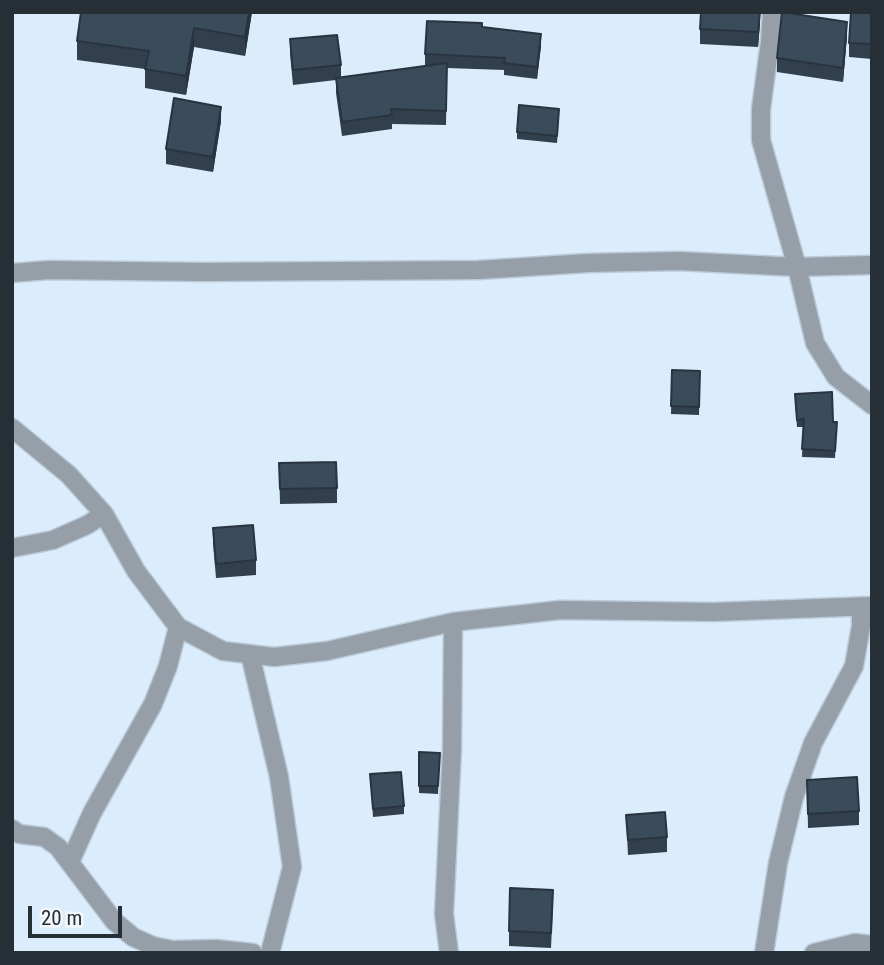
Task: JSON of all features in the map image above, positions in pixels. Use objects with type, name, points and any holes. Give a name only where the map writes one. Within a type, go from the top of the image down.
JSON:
[{"type":"street","points":[[772,12],[761,109],[761,140],[797,267],[815,343],[836,377],[872,405]]},
{"type":"street","points":[[12,273],[49,270],[478,270],[680,261],[797,267],[872,265]]},
{"type":"street","points":[[12,428],[69,475],[104,514],[136,571],[178,627],[223,651],[274,657],[327,651],[453,622],[560,610],[713,612],[866,607],[854,666],[813,743],[794,797],[778,863],[764,953]]},
{"type":"street","points":[[12,548],[53,540],[104,514]]},
{"type":"street","points":[[449,953],[444,901],[452,748],[453,622]]},
{"type":"street","points":[[70,862],[92,813],[153,704],[168,666],[178,627]]},
{"type":"street","points":[[250,654],[279,777],[292,867],[270,953]]},
{"type":"street","points":[[12,829],[19,834],[44,837],[58,847],[114,921],[143,942],[173,950],[216,949],[253,953]]},
{"type":"street","points":[[814,953],[855,943],[872,945]]},
{"type":"building","points":[[81,12],[249,12],[245,37],[194,28],[186,76],[145,69],[149,51],[77,41]]},
{"type":"building","points":[[701,12],[760,12],[758,32],[700,29]]},
{"type":"building","points":[[782,12],[847,22],[843,68],[777,58]]},
{"type":"building","points":[[851,12],[872,13],[872,44],[849,43]]},
{"type":"building","points":[[427,21],[482,23],[482,27],[541,34],[537,67],[504,63],[505,58],[425,54]]},
{"type":"building","points":[[337,35],[341,65],[293,70],[290,39]]},
{"type":"building","points":[[447,63],[446,111],[391,109],[392,115],[342,122],[336,78]]},
{"type":"building","points":[[174,98],[221,107],[213,157],[166,149]]},
{"type":"building","points":[[519,105],[559,109],[557,136],[517,132]]},
{"type":"building","points":[[672,370],[700,371],[699,407],[671,406]]},
{"type":"building","points":[[832,392],[833,422],[837,422],[835,451],[802,449],[804,419],[797,420],[795,394]]},
{"type":"building","points":[[336,462],[337,488],[280,489],[279,463]]},
{"type":"building","points":[[253,525],[256,560],[216,564],[213,528]]},
{"type":"building","points":[[419,752],[440,753],[438,786],[419,786]]},
{"type":"building","points":[[401,772],[404,806],[373,809],[370,774]]},
{"type":"building","points":[[857,777],[859,811],[808,814],[807,780]]},
{"type":"building","points":[[665,812],[667,837],[628,840],[626,815]]},
{"type":"building","points":[[510,888],[553,890],[551,933],[509,931]]}]
